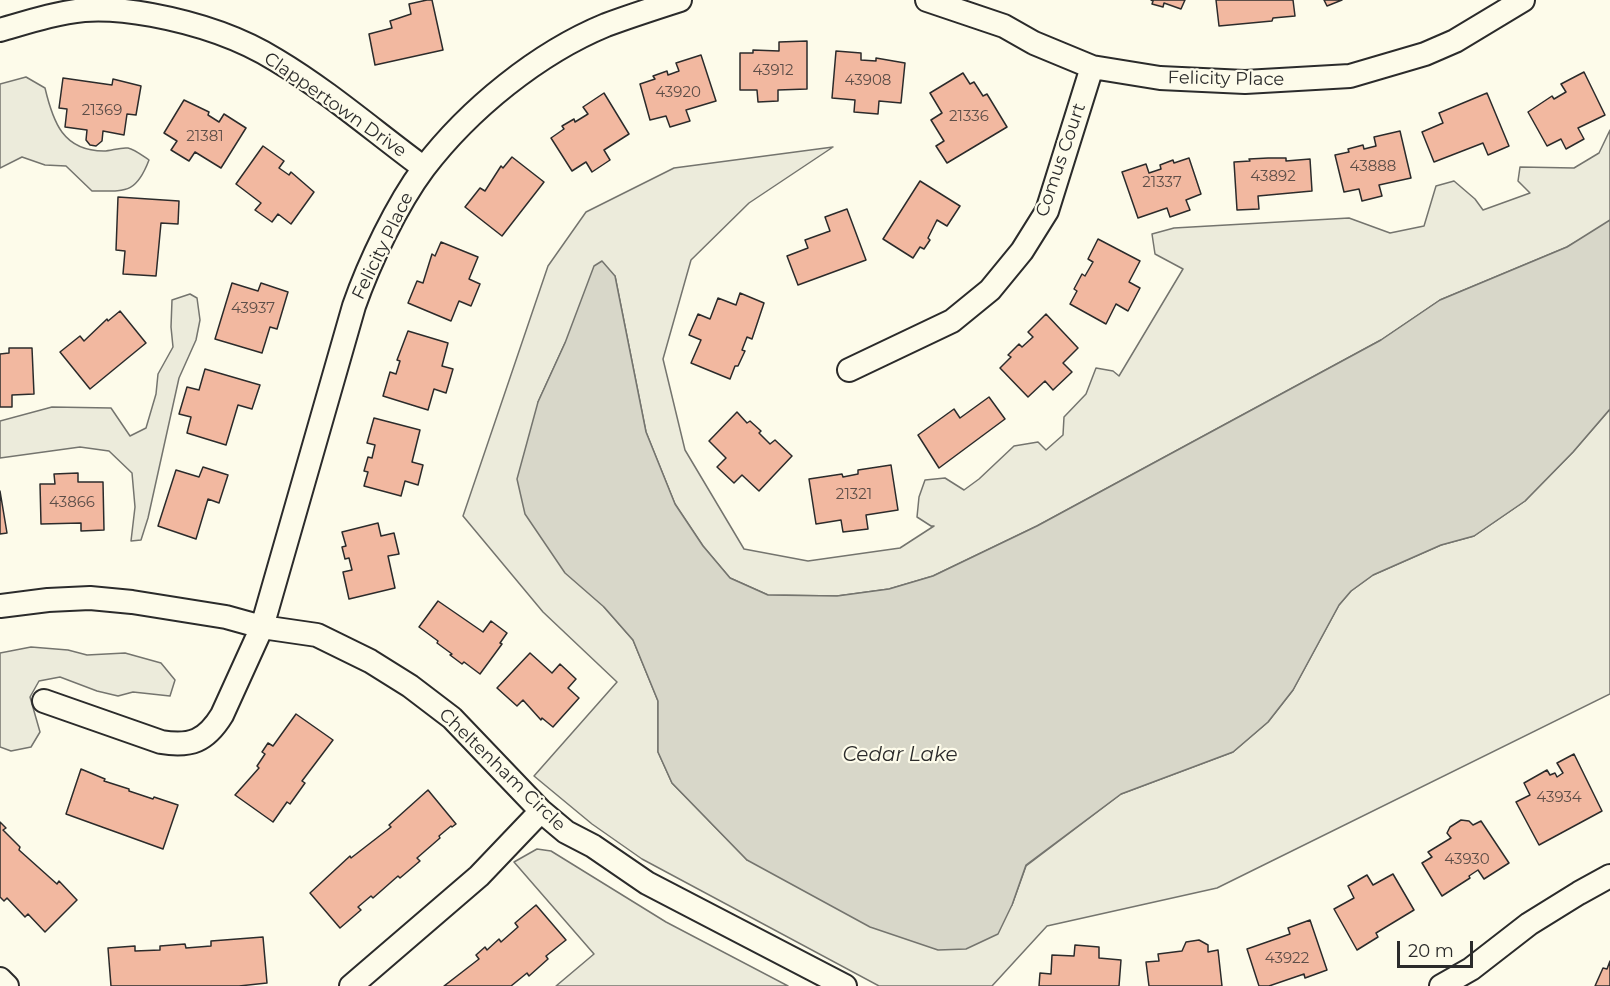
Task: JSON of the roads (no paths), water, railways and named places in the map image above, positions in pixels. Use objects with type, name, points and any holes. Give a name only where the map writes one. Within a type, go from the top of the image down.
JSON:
[{"type":"street","name":"Felicity Place","points":[[44,701],[161,742],[187,744],[208,735],[222,715],[262,627],[354,306],[370,266],[399,209],[424,168],[474,112],[524,73],[561,49],[605,26],[680,0]]},
{"type":"street","name":"Felicity Place","points":[[927,0],[1004,26],[1034,43],[1092,67],[1187,81],[1245,82],[1350,76],[1425,54],[1455,41],[1523,0]]},
{"type":"street","name":"Clappertown Drive","points":[[0,30],[45,16],[85,10],[119,9],[188,22],[221,34],[275,59],[311,83],[424,168]]},
{"type":"street","name":"Comus Court","points":[[849,370],[952,321],[990,290],[1022,251],[1047,211],[1092,67]]},
{"type":"street","name":"Cheltenham Circle","points":[[0,606],[90,598],[132,602],[226,617],[262,627],[317,635],[370,661],[410,686],[453,718],[541,811],[566,832],[593,846],[647,883],[845,986]]},
{"type":"street","points":[[351,986],[479,876],[541,811]]},
{"type":"street","points":[[1441,986],[1477,977],[1529,924],[1610,876]]},
{"type":"street","points":[[0,979],[8,986]]},
{"type":"water","name":"Cedar Lake","points":[[1610,220],[1610,409],[1573,452],[1525,501],[1474,536],[1441,545],[1373,575],[1351,591],[1339,605],[1293,690],[1268,722],[1233,752],[1121,794],[1026,865],[1012,905],[998,934],[966,949],[938,950],[870,927],[747,860],[672,783],[658,752],[658,701],[633,640],[604,607],[565,573],[525,514],[517,479],[538,402],[565,343],[594,266],[602,261],[615,276],[646,432],[675,504],[703,546],[730,578],[768,595],[837,596],[889,589],[933,576],[1037,526],[1381,340],[1440,300],[1567,247]]}]
